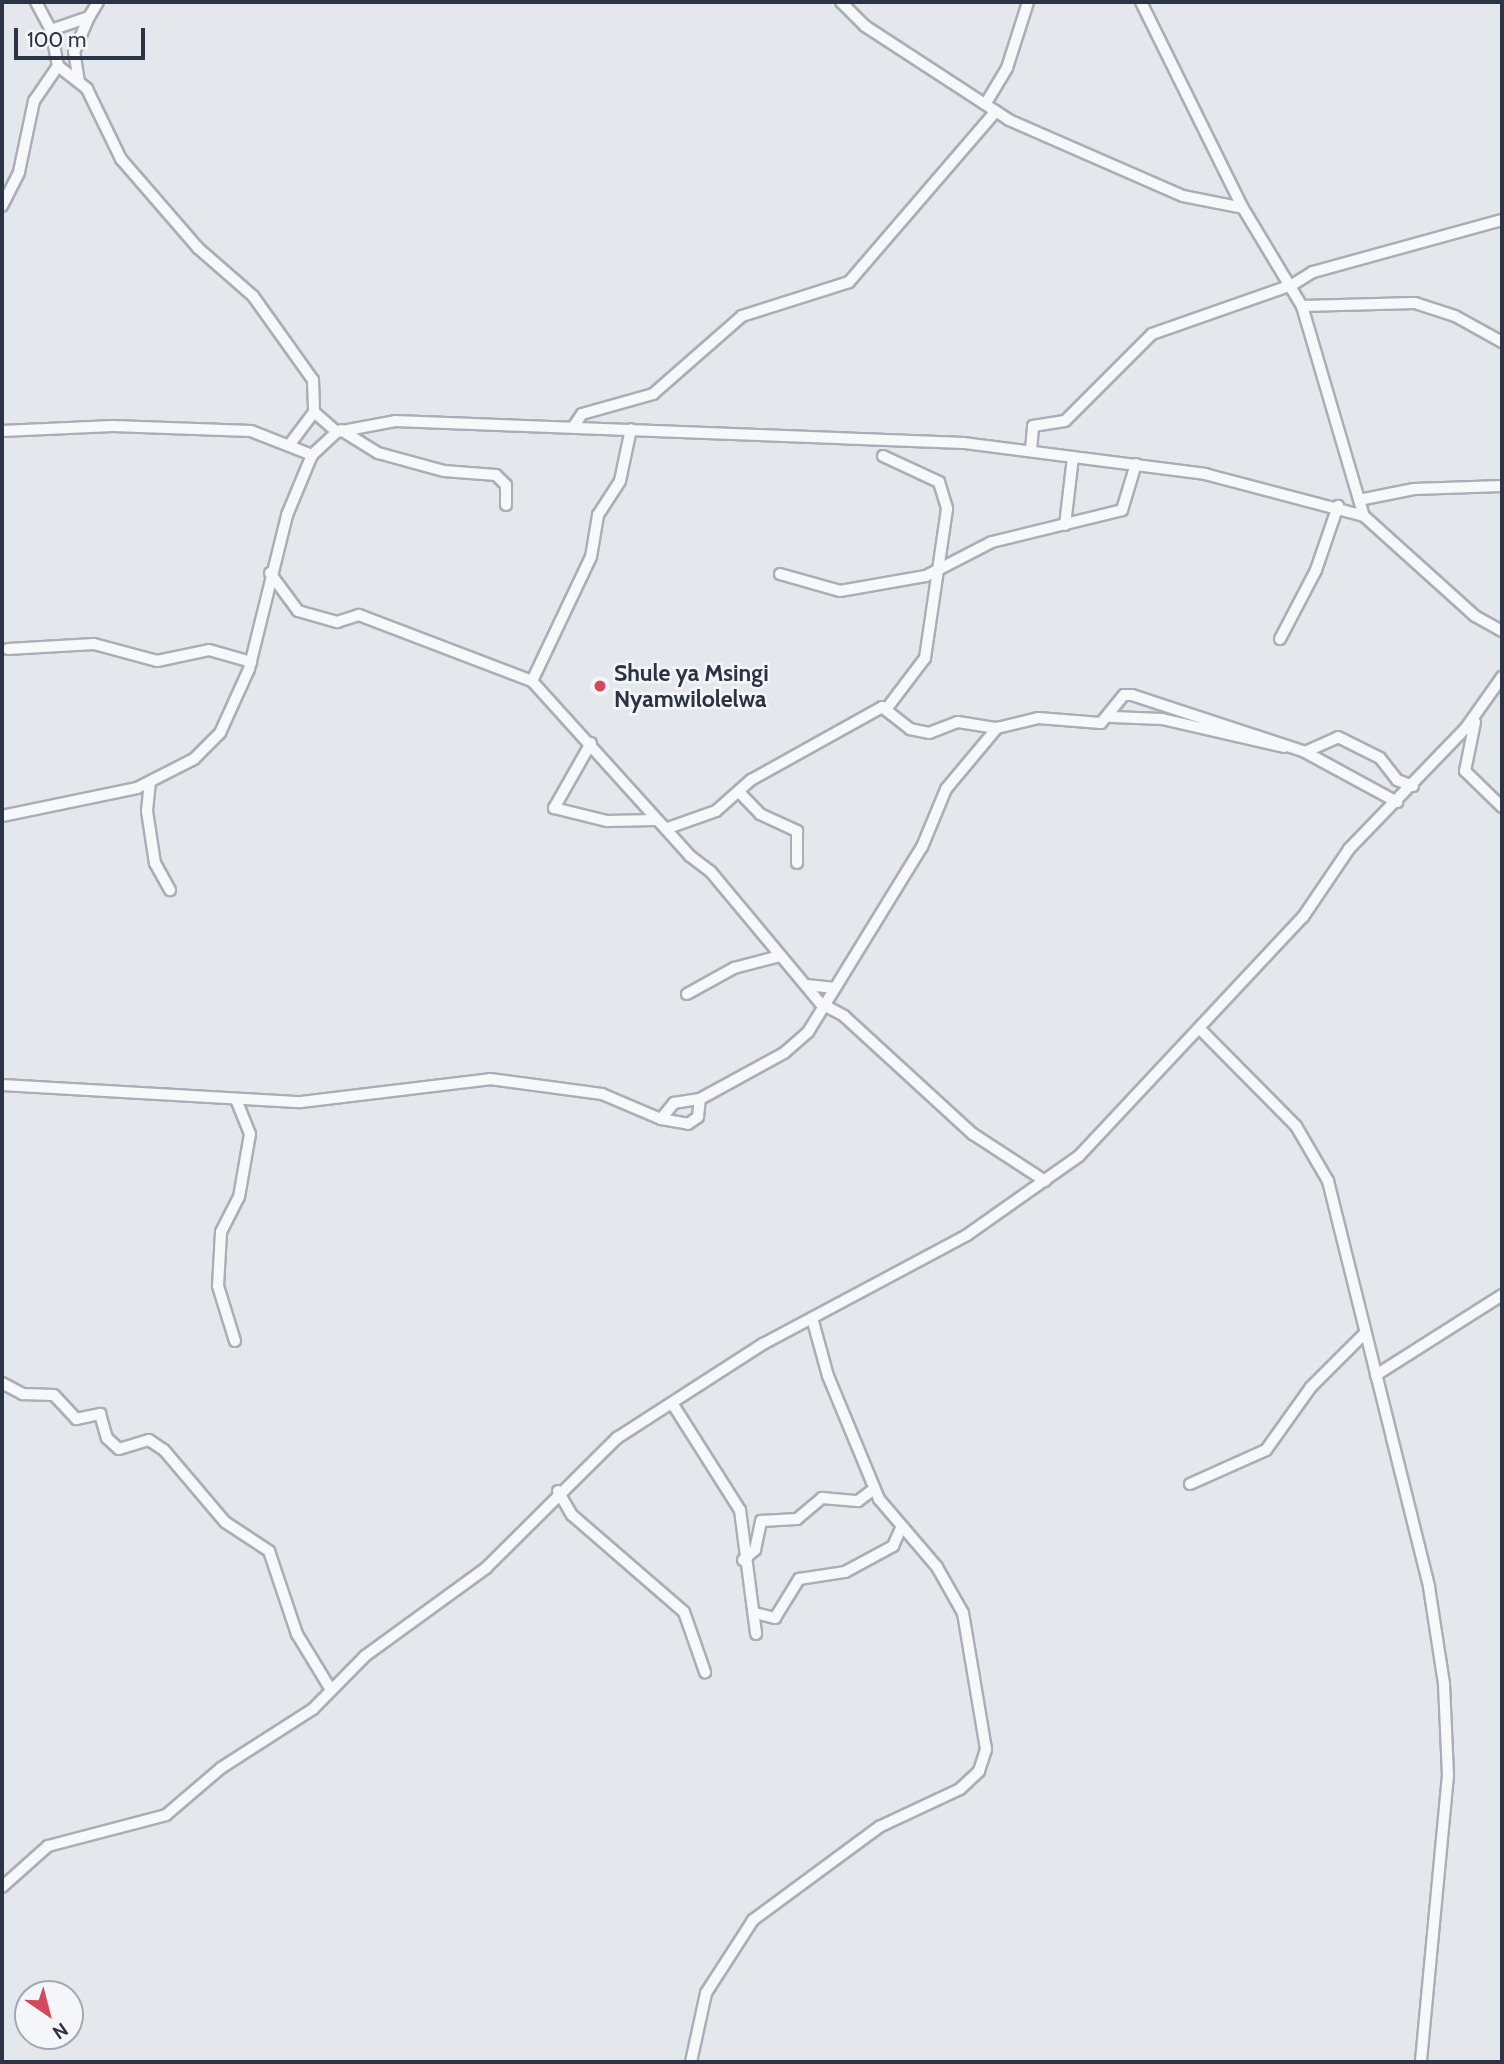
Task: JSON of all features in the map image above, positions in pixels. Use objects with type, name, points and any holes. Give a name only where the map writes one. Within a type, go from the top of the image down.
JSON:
[{"type":"street","points":[[36,2],[51,30],[58,66],[79,82],[140,183],[198,248],[253,296],[313,380],[314,412],[290,444]]},
{"type":"street","points":[[79,82],[74,52],[98,2]]},
{"type":"street","points":[[841,2],[865,26],[996,111],[1184,196],[1243,208]]},
{"type":"street","points":[[986,103],[1007,68],[1028,2]]},
{"type":"street","points":[[1141,2],[1243,208],[1292,285],[1302,306],[1364,516]]},
{"type":"street","points":[[51,30],[89,17]]},
{"type":"street","points":[[2,206],[19,172],[34,101],[58,66]]},
{"type":"street","points":[[573,427],[582,414],[653,394],[742,316],[849,282],[996,111]]},
{"type":"street","points":[[1031,450],[1033,426],[1065,421],[1152,334],[1292,285],[1313,272],[1502,220]]},
{"type":"street","points":[[1302,306],[1415,303],[1455,316],[1502,342]]},
{"type":"street","points":[[314,412],[339,431],[378,453],[444,471],[496,475],[506,485],[506,505]]},
{"type":"street","points":[[2,817],[150,782],[194,759],[220,733],[251,663],[270,573],[312,455],[339,431],[395,421],[631,429],[1031,450],[1136,464],[1338,506],[1364,516],[1475,616],[1502,631]]},
{"type":"street","points":[[2,431],[113,426],[251,431],[290,444],[312,455]]},
{"type":"street","points":[[532,681],[591,557],[598,515],[620,481],[631,429]]},
{"type":"street","points":[[668,828],[716,811],[813,743],[887,708],[925,658],[938,600],[937,571],[947,517],[943,486],[910,464],[883,456]]},
{"type":"street","points":[[1065,525],[1073,457]]},
{"type":"street","points":[[780,574],[840,591],[937,571],[992,542],[1122,510],[1136,464]]},
{"type":"street","points":[[1359,500],[1414,489],[1502,486]]},
{"type":"street","points":[[1280,639],[1338,506]]},
{"type":"street","points":[[270,573],[298,611],[337,622],[359,615],[532,681],[591,743],[656,820],[668,828],[826,1008],[844,1016],[973,1134],[1045,1181]]},
{"type":"street","points":[[8,649],[94,644],[157,661],[209,650],[251,663]]},
{"type":"street","points":[[2,1887],[48,1846],[87,1832],[156,1821],[331,1690],[376,1648],[486,1568],[558,1491],[602,1449],[812,1318],[949,1246],[1045,1181],[1126,1112],[1201,1030],[1303,917],[1349,849],[1413,786],[1478,715],[1502,677]]},
{"type":"street","points":[[1112,717],[1124,695],[1132,695],[1306,752],[1397,802]]},
{"type":"street","points":[[887,708],[920,733],[958,722],[997,729],[1038,718],[1101,723],[1112,717],[1162,719],[1291,747]]},
{"type":"street","points":[[1478,715],[1465,771],[1502,807]]},
{"type":"street","points":[[662,1119],[674,1103],[700,1099],[793,1047],[826,1008],[835,988],[922,847],[946,789],[997,729]]},
{"type":"street","points":[[1306,752],[1338,737],[1380,758],[1397,779],[1413,786]]},
{"type":"street","points":[[591,743],[554,808],[607,821],[656,820]]},
{"type":"street","points":[[150,782],[147,811],[155,863],[170,890]]},
{"type":"street","points":[[740,793],[760,814],[797,831],[797,863]]},
{"type":"street","points":[[687,994],[734,968],[780,956]]},
{"type":"street","points":[[806,985],[835,988]]},
{"type":"street","points":[[1201,1030],[1278,1105],[1314,1152],[1336,1207],[1429,1587],[1444,1684],[1446,1817],[1421,2062]]},
{"type":"street","points":[[2,1085],[237,1101],[301,1102],[490,1079],[602,1094],[662,1119],[688,1124],[698,1117],[700,1099]]},
{"type":"street","points":[[235,1341],[218,1286],[220,1232],[239,1197],[250,1134],[237,1101]]},
{"type":"street","points":[[1376,1375],[1502,1295]]},
{"type":"street","points":[[691,2062],[706,1993],[753,1920],[879,1827],[960,1789],[979,1771],[984,1725],[963,1613],[937,1567],[900,1530],[874,1489],[828,1376],[812,1318]]},
{"type":"street","points":[[1190,1484],[1266,1450],[1311,1387],[1365,1333]]},
{"type":"street","points":[[2,1383],[23,1394],[54,1395],[76,1419],[102,1415],[107,1438],[119,1449],[149,1440],[164,1450],[225,1522],[269,1551],[297,1634],[331,1690]]},
{"type":"street","points":[[672,1403],[737,1503],[743,1560],[755,1614],[756,1634]]},
{"type":"street","points":[[743,1560],[755,1550],[761,1521],[797,1519],[822,1498],[858,1502],[874,1489]]},
{"type":"street","points":[[558,1491],[572,1514],[684,1612],[705,1672]]},
{"type":"street","points":[[755,1614],[775,1618],[799,1579],[854,1568],[893,1546],[900,1530]]},
{"type":"place","name":"Shule ya Msingi Nyamwilolelwa","points":[[600,686]]}]
